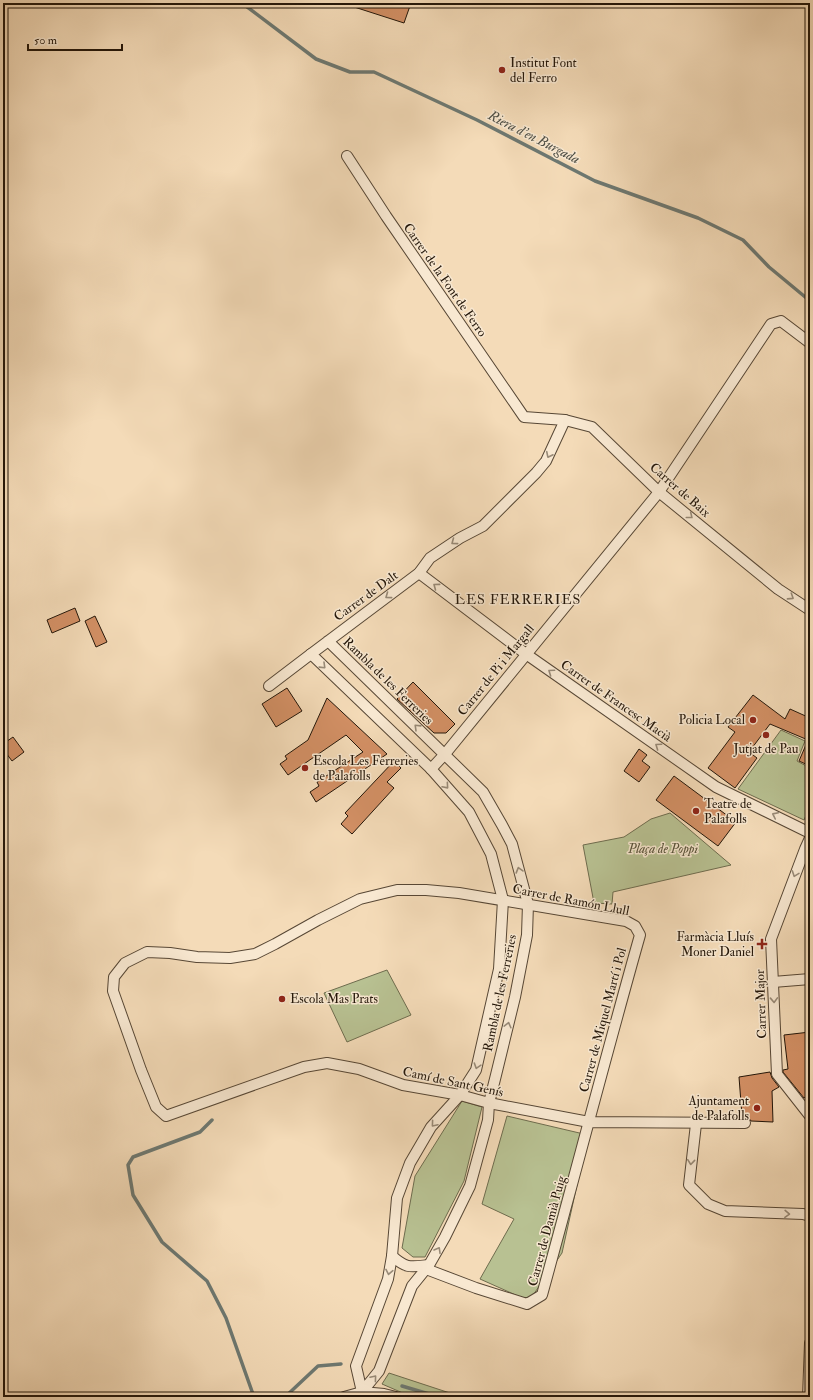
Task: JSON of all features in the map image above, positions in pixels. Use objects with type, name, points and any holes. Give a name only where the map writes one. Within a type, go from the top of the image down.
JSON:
[{"type":"street","name":"Carrer de la Font de Ferro","points":[[347,156],[386,216],[524,417]]},
{"type":"street","name":"Carrer de Pi i Margall","points":[[431,769],[445,754],[659,492],[771,324],[781,322],[810,343]]},
{"type":"street","name":"Carrer de Baix","points":[[524,417],[564,420],[592,427],[659,492],[778,589],[810,610]]},
{"type":"street","name":"Carrer de Dalt","points":[[328,640],[419,573],[430,558],[460,538],[483,526],[546,461],[564,420]]},
{"type":"street","name":"Carrer de Francesc Macià","points":[[419,573],[526,654],[716,787],[810,832]]},
{"type":"street","name":"Rambla de les Ferreries","points":[[328,640],[483,792],[512,844],[528,904],[527,935],[515,998],[490,1103],[488,1120],[470,1186],[445,1237],[427,1267],[412,1286],[379,1371],[362,1394],[356,1366],[388,1279],[392,1256],[397,1198],[410,1164],[431,1127],[460,1095],[476,1070],[487,1028],[499,969],[503,900],[491,854],[469,812],[431,769],[311,654],[328,640]]},
{"type":"street","points":[[269,686],[311,654]]},
{"type":"street","name":"Carrer Major","points":[[810,838],[771,939],[777,1074],[810,1116]]},
{"type":"street","name":"Carrer de Ramón Llull","points":[[166,1116],[156,1107],[141,1070],[113,991],[114,977],[125,963],[147,952],[170,952],[197,957],[223,958],[255,954],[360,899],[397,890],[426,890],[503,900],[626,921],[635,926]]},
{"type":"street","name":"Carrer de Miquel Martí i Pol","points":[[589,1122],[640,935],[635,926]]},
{"type":"street","points":[[773,982],[810,979]]},
{"type":"street","name":"Camí de Sant Genís","points":[[166,1116],[304,1067],[326,1063],[359,1069],[403,1085],[460,1095],[490,1103],[589,1122],[696,1124],[745,1123]]},
{"type":"street","name":"Carrer de Damià Puig","points":[[427,1267],[476,1288],[527,1304],[542,1295],[589,1122]]},
{"type":"street","points":[[696,1124],[689,1185],[708,1204],[725,1211],[803,1214],[810,1216]]},
{"type":"street","points":[[392,1256],[402,1265],[427,1267]]},
{"type":"street","points":[[808,1397],[810,1343]]},
{"type":"street","points":[[344,1397],[362,1394],[384,1394],[396,1397]]},
{"type":"green space","points":[[781,730],[805,741],[797,761],[810,768],[810,806],[804,820],[738,789]]},
{"type":"green space","name":"Plaça de Poppi","points":[[670,813],[731,865],[613,892],[612,904],[594,903],[583,845],[624,837],[651,819]]},
{"type":"green space","points":[[387,970],[411,1015],[347,1042],[324,993]]},
{"type":"green space","points":[[462,1101],[482,1107],[464,1181],[425,1257],[413,1257],[402,1248],[415,1176]]},
{"type":"green space","points":[[507,1116],[588,1135],[562,1253],[529,1301],[480,1279],[514,1219],[482,1204]]},
{"type":"green space","points":[[389,1373],[462,1397],[412,1397],[382,1384]]},
{"type":"building","points":[[348,3],[411,3],[404,23],[348,5]]},
{"type":"building","points":[[75,608],[80,621],[52,633],[47,620]]},
{"type":"building","points":[[95,616],[107,642],[96,647],[85,621]]},
{"type":"building","points":[[413,682],[455,724],[446,733],[434,733],[397,699]]},
{"type":"building","points":[[287,688],[302,711],[276,727],[262,704]]},
{"type":"building","points":[[753,695],[785,719],[790,709],[810,718],[810,766],[799,761],[808,740],[770,724],[749,752],[757,758],[735,788],[708,768],[735,732],[728,727]]},
{"type":"building","points":[[327,698],[387,754],[316,802],[310,792],[319,786],[317,782],[363,752],[346,735],[288,775],[280,764],[287,759],[285,756],[308,740]]},
{"type":"building","points":[[13,737],[24,752],[12,761],[3,749],[3,744]]},
{"type":"building","points":[[639,749],[647,755],[642,761],[650,767],[639,782],[624,771]]},
{"type":"building","points":[[394,761],[401,768],[387,782],[394,788],[352,834],[341,824],[348,816],[345,813]]},
{"type":"building","name":"Teatre de Palafolls","points":[[674,776],[736,822],[718,846],[656,800]]},
{"type":"building","points":[[810,1032],[810,1093],[804,1098],[783,1072],[783,1070],[788,1069],[784,1035]]},
{"type":"building","points":[[770,1072],[772,1078],[779,1087],[772,1091],[773,1122],[751,1121],[748,1117],[742,1116],[739,1077]]},
{"type":"waterway","name":"Riera d'en Burgada","points":[[242,3],[316,59],[350,72],[374,72],[477,120],[595,181],[698,218],[743,240],[769,267],[810,301]]},
{"type":"waterway","points":[[212,1120],[200,1132],[133,1157],[128,1165],[133,1195],[162,1242],[207,1281],[226,1318],[254,1397]]},
{"type":"waterway","points":[[285,1397],[318,1366],[341,1364]]},
{"type":"waterway","points":[[402,1386],[439,1397]]},
{"type":"place","name":"Institut Font del Ferro","points":[[502,70]]},
{"type":"place","name":"Policia Local","points":[[753,720]]},
{"type":"place","name":"Jutjat de Pau","points":[[766,735]]},
{"type":"place","name":"Escola Les Ferreries de Palafolls","points":[[305,768]]},
{"type":"place","name":"Teatre de Palafolls","points":[[696,811]]},
{"type":"place","name":"Farmàcia Lluís Moner Daniel","points":[[762,944]]},
{"type":"place","name":"Escola Mas Prats","points":[[282,999]]},
{"type":"place","name":"Ajuntament de Palafolls","points":[[757,1108]]},
{"type":"district","name":"LES FERRERIES","points":[[518,599]]}]
